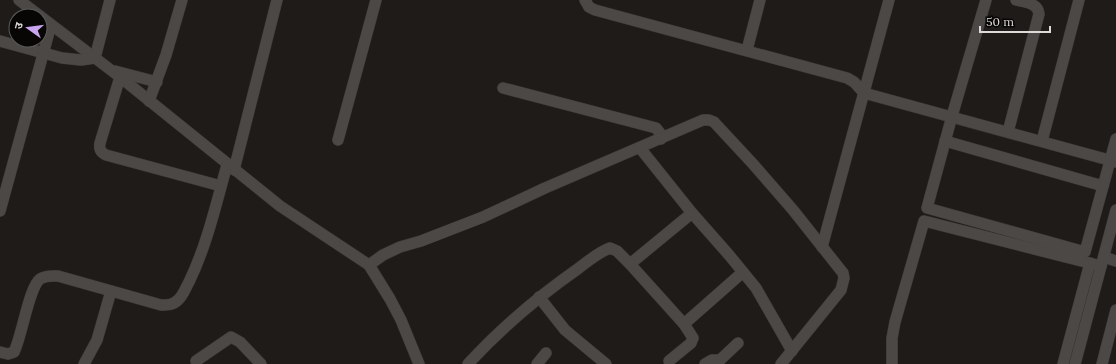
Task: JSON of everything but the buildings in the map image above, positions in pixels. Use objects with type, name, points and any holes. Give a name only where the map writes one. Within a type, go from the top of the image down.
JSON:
[{"type":"street","points":[[95,58],[110,0]]},
{"type":"street","points":[[149,101],[157,82],[182,0]]},
{"type":"street","points":[[0,352],[8,354],[14,352],[34,289],[39,279],[47,276],[58,276],[161,305],[172,305],[180,299],[193,274],[201,254],[221,186],[230,168],[277,0]]},
{"type":"street","points":[[338,140],[376,0]]},
{"type":"street","points":[[585,0],[589,7],[595,10],[847,78],[854,82],[864,93],[1113,161]]},
{"type":"street","points":[[747,50],[760,0]]},
{"type":"street","points":[[822,247],[889,0]]},
{"type":"street","points":[[986,0],[927,208],[1085,252],[1108,180],[1113,161],[1116,139]]},
{"type":"street","points":[[1008,132],[1039,14],[1036,6],[1016,0]]},
{"type":"street","points":[[1042,141],[1079,0]]},
{"type":"street","points":[[22,1],[30,8]]},
{"type":"street","points":[[48,23],[120,77],[230,168],[280,206],[369,265],[390,299],[419,364]]},
{"type":"street","points":[[0,211],[51,25]]},
{"type":"street","points":[[0,41],[62,58],[80,60],[95,58]]},
{"type":"street","points":[[110,70],[157,82]]},
{"type":"street","points":[[120,77],[100,143],[102,153],[221,186]]},
{"type":"street","points":[[503,88],[656,128],[660,133],[661,139]]},
{"type":"street","points":[[369,265],[383,255],[400,247],[421,241],[483,217],[545,188],[703,120],[709,120],[714,122],[753,164],[793,210],[843,273],[844,278],[841,290],[781,364]]},
{"type":"street","points":[[945,141],[1108,180]]},
{"type":"street","points":[[640,148],[692,213],[756,288],[792,351]]},
{"type":"street","points":[[1076,364],[1116,210]]},
{"type":"street","points":[[630,264],[692,213]]},
{"type":"street","points":[[892,364],[892,338],[895,322],[924,220],[1090,263],[1116,261]]},
{"type":"street","points":[[468,364],[499,332],[539,297],[572,272],[610,248],[617,251],[630,264],[684,324],[693,340],[669,361]]},
{"type":"street","points":[[1063,364],[1090,263]]},
{"type":"street","points":[[684,324],[743,272]]},
{"type":"street","points":[[84,364],[97,340],[111,291]]},
{"type":"street","points":[[539,297],[566,330],[606,364]]},
{"type":"street","points":[[1102,364],[1116,310]]},
{"type":"street","points":[[196,361],[231,337],[240,342],[261,364]]},
{"type":"street","points":[[705,364],[712,360],[720,360],[738,343]]},
{"type":"street","points":[[537,364],[546,353]]}]
